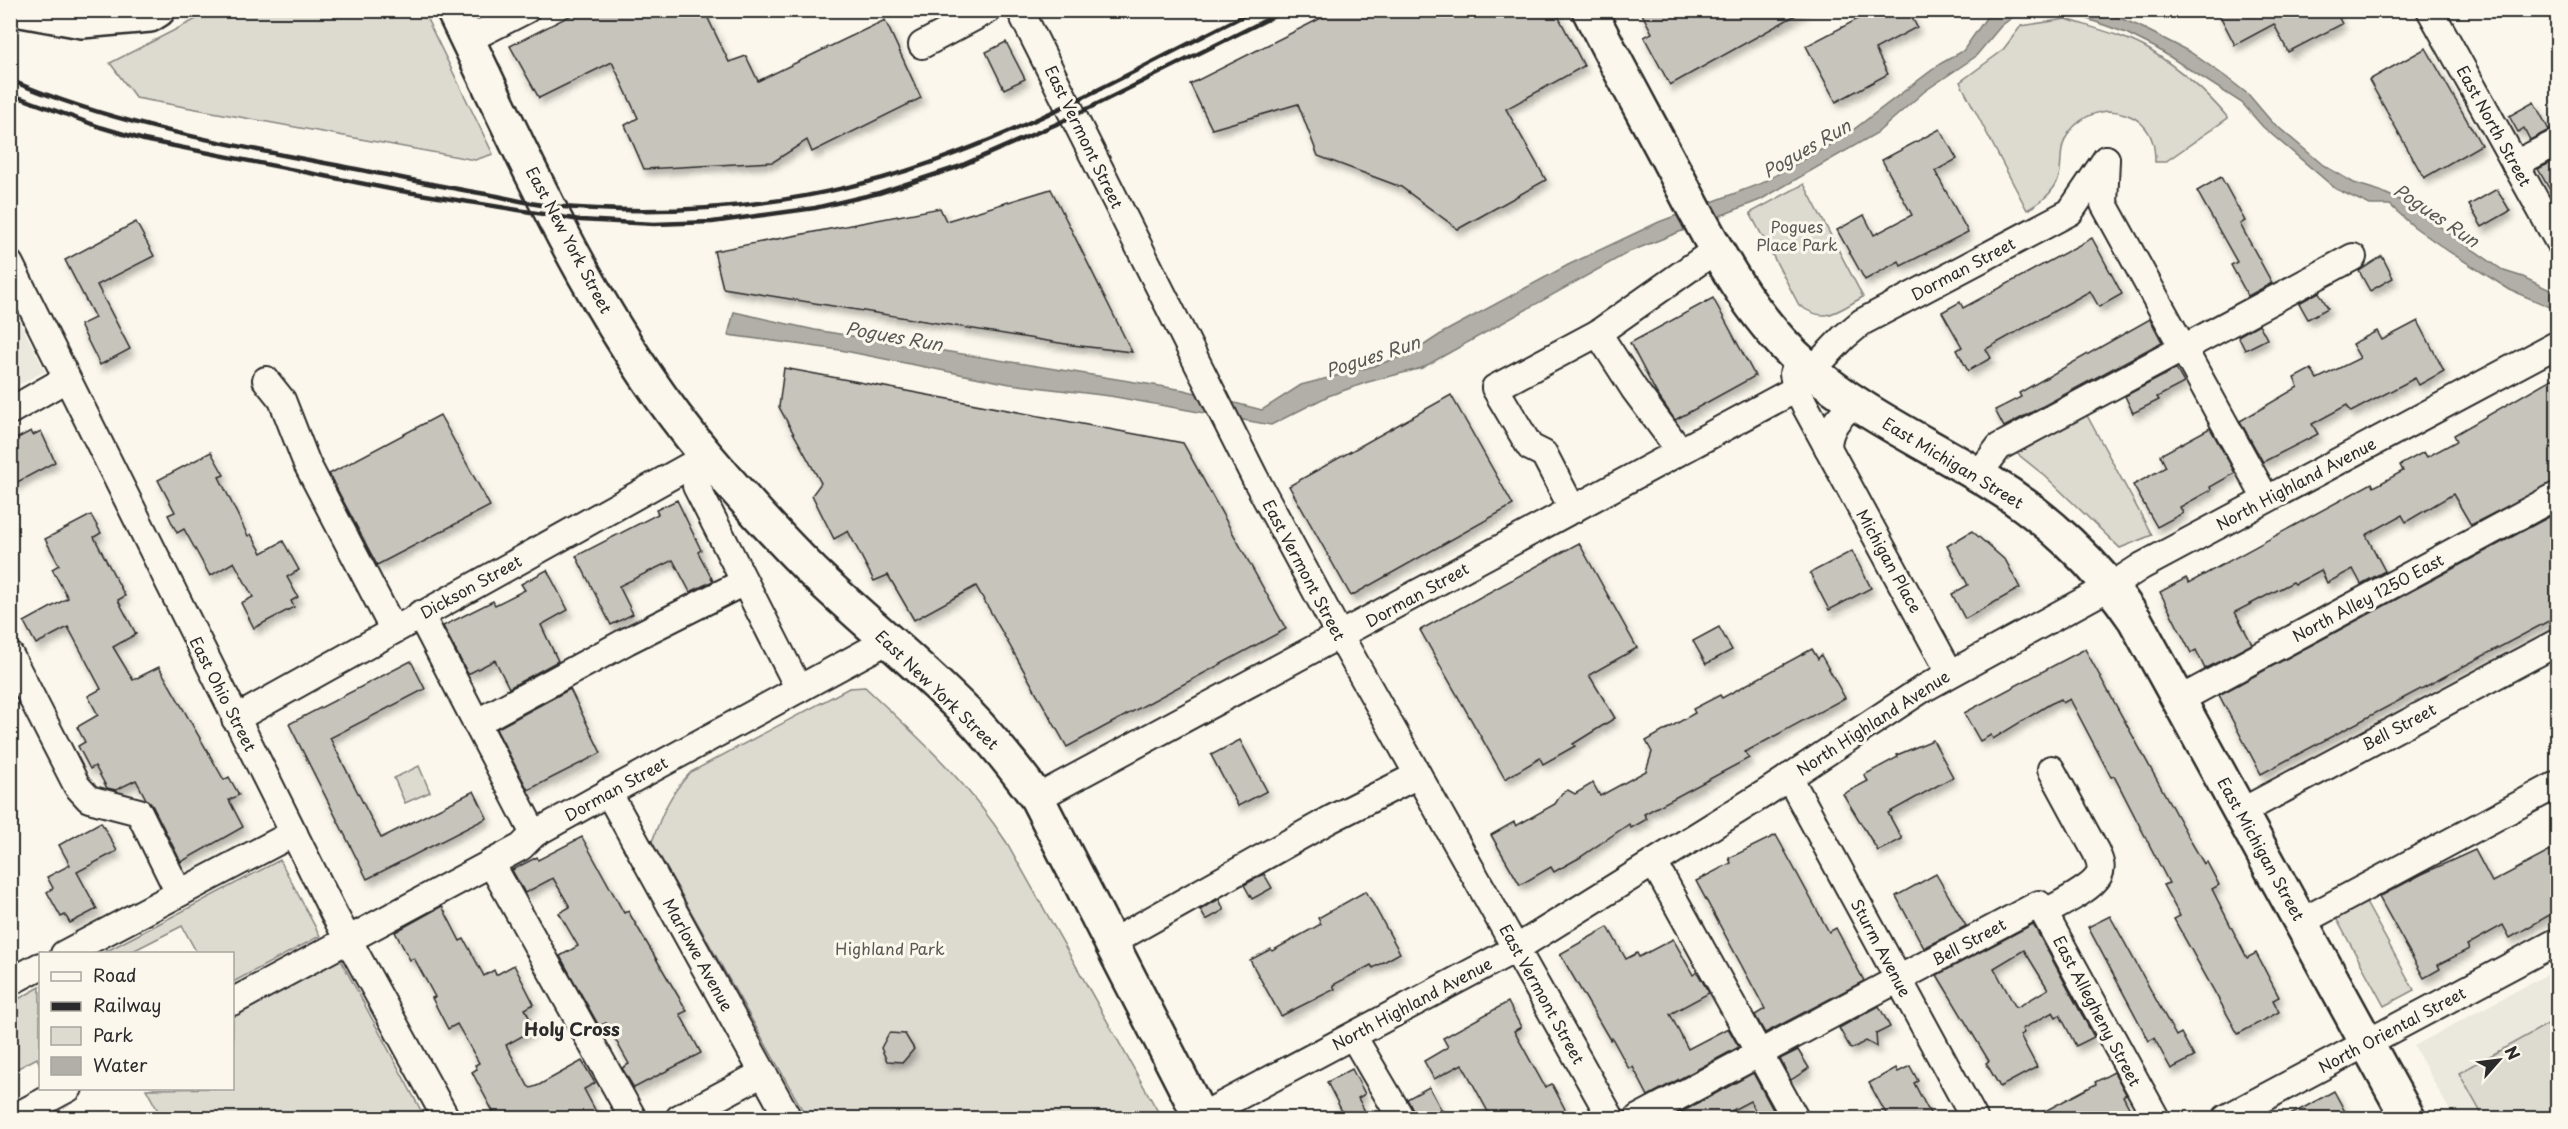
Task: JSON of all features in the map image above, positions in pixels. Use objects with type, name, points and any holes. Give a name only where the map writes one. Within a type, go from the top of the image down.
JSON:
[{"type":"main road","points":[[21,10],[82,21],[154,13]]},
{"type":"main road","name":"East New York Street","points":[[453,10],[554,216],[603,306],[653,388],[707,456],[812,570],[976,723],[1006,757],[1037,798],[1200,1118]]},
{"type":"main road","name":"East Michigan Street","points":[[1589,10],[1716,248],[1799,371],[1978,475],[2031,510],[2110,586],[2135,620],[2408,1119]]},
{"type":"street","points":[[467,40],[526,10]]},
{"type":"street","points":[[922,45],[988,10]]},
{"type":"street","name":"East Vermont Street","points":[[1020,10],[1232,434],[1340,636],[1611,1119]]},
{"type":"street","name":"East North Street","points":[[2436,13],[2558,241]]},
{"type":"street","points":[[2515,164],[2558,142]]},
{"type":"street","name":"Dorman Street","points":[[1037,798],[1680,451],[1799,371],[1862,322],[2070,212],[2106,159],[2104,204],[2183,348]]},
{"type":"street","points":[[1573,510],[1544,454],[1530,447],[1495,388],[1598,333],[1716,248]]},
{"type":"street","points":[[1978,475],[1999,447],[2353,257]]},
{"type":"street","name":"East Ohio Street","points":[[10,264],[235,719],[348,941],[446,1119]]},
{"type":"street","points":[[1598,333],[1634,389],[1680,451]]},
{"type":"street","name":"North Highland Avenue","points":[[1200,1118],[1517,948],[1950,673],[2110,586],[2142,566],[2558,344]]},
{"type":"street","points":[[2183,348],[2266,500]]},
{"type":"street","name":"Michigan Place","points":[[1799,371],[1828,448],[1950,673]]},
{"type":"street","points":[[10,411],[66,379]]},
{"type":"street","points":[[266,380],[282,400],[307,464],[393,629]]},
{"type":"street","points":[[1828,448],[1828,436],[1842,414],[1856,404]]},
{"type":"street","points":[[707,456],[696,486],[799,689]]},
{"type":"street","name":"Dickson Street","points":[[235,719],[707,456]]},
{"type":"street","name":"North Alley 1250 East","points":[[2179,700],[2558,495]]},
{"type":"street","points":[[476,723],[627,641],[744,582]]},
{"type":"street","points":[[420,614],[534,834]]},
{"type":"street","name":"Dorman Street","points":[[234,1001],[521,847],[534,834],[608,792],[887,641]]},
{"type":"street","name":"Bell Street","points":[[2241,812],[2558,642]]},
{"type":"street","points":[[10,655],[77,786],[89,798],[139,812],[179,893]]},
{"type":"street","name":"Bell Street","points":[[1638,1119],[1898,980],[2090,885],[2099,875],[2101,867],[2096,852],[2051,769]]},
{"type":"street","points":[[1112,942],[1331,819],[1418,775]]},
{"type":"street","name":"Sturm Avenue","points":[[1789,777],[1974,1119]]},
{"type":"street","points":[[2301,922],[2558,784]]},
{"type":"street","name":"Marlowe Avenue","points":[[608,792],[788,1119]]},
{"type":"street","points":[[68,952],[294,833]]},
{"type":"street","points":[[491,863],[633,1119]]},
{"type":"street","points":[[1654,863],[1795,1119]]},
{"type":"street","name":"East Allegheny Street","points":[[2042,909],[2156,1119]]},
{"type":"street","name":"North Oriental Street","points":[[2226,1119],[2558,941]]},
{"type":"street","points":[[10,982],[39,967]]},
{"type":"street","points":[[1353,1036],[1401,1119]]},
{"type":"street","points":[[679,1119],[763,1073]]},
{"type":"street","points":[[13,1119],[67,1090]]},
{"type":"shaded area","points":[[10,302],[45,371],[11,389],[10,389]]},
{"type":"shaded area","points":[[2557,969],[2557,1118],[2454,1118],[2414,1046]]},
{"type":"green space","points":[[212,11],[423,11],[493,154],[475,160],[136,98],[110,63]]},
{"type":"green space","points":[[2066,19],[2118,36],[2148,49],[2191,80],[2228,118],[2165,162],[2155,162],[2151,137],[2146,128],[2135,119],[2122,113],[2108,111],[2087,117],[2070,131],[2066,138],[2055,186],[2043,200],[2027,210],[1960,82],[2002,51],[2021,26]]},
{"type":"green space","name":"Pogues Place Park","points":[[1804,184],[1863,297],[1831,314],[1817,314],[1799,305],[1750,213]]},
{"type":"green space","points":[[2084,410],[2152,535],[2120,548],[2045,476],[2010,448]]},
{"type":"green space","name":"Highland Park","points":[[865,687],[958,779],[1007,843],[1161,1117],[807,1118],[652,842],[667,805],[691,772],[849,688]]},
{"type":"green space","points":[[419,766],[430,792],[405,803],[394,778]]},
{"type":"green space","points":[[280,860],[320,936],[234,981],[234,952],[196,952],[182,926],[131,952],[105,952]]},
{"type":"green space","points":[[2364,899],[2414,990],[2384,1006],[2335,916]]},
{"type":"green space","points":[[337,953],[425,1118],[162,1118],[147,1090],[234,1090],[234,1008]]},
{"type":"green space","points":[[39,988],[39,1063],[37,1058],[11,1072],[11,1003]]},
{"type":"green space","points":[[2557,1019],[2557,1118],[2484,1118],[2459,1073]]},
{"type":"water","points":[[1994,10],[2102,11],[2139,26],[2190,52],[2249,95],[2271,121],[2323,165],[2354,183],[2404,202],[2504,271],[2552,291],[2555,309],[2510,290],[2448,251],[2413,226],[2390,205],[2370,205],[2336,189],[2263,127],[2242,103],[2156,48],[2126,33],[2082,17],[2031,14],[2013,17],[2001,26],[1975,57],[1925,91],[1877,133],[1760,200],[1629,252],[1422,368],[1368,382],[1328,396],[1271,425],[1110,396],[1010,384],[840,350],[728,335],[734,312],[815,330],[1184,390],[1262,410],[1301,385],[1374,366],[1412,353],[1444,332],[1568,265],[1659,222],[1762,183],[1845,136],[1940,64],[1963,51]]},
{"type":"building","points":[[581,10],[704,10],[729,62],[746,56],[758,81],[885,20],[921,98],[812,152],[807,140],[773,162],[644,169],[625,125],[638,118],[612,62],[539,98],[510,46]]},
{"type":"building","points":[[1337,10],[1555,10],[1584,66],[1506,109],[1546,180],[1458,229],[1401,187],[1318,156],[1298,104],[1212,129],[1190,84]]},
{"type":"building","points":[[1640,10],[1805,10],[1670,85],[1644,37],[1652,33]]},
{"type":"building","points":[[1856,10],[1908,10],[1917,27],[1875,49],[1888,74],[1836,102],[1806,46],[1860,18]]},
{"type":"building","points":[[2217,10],[2335,10],[2342,24],[2288,52],[2274,24],[2235,45]]},
{"type":"building","points":[[1006,42],[1025,79],[1004,89],[986,52]]},
{"type":"building","points":[[2426,48],[2481,145],[2424,178],[2369,80]]},
{"type":"building","points":[[2534,102],[2549,130],[2530,140],[2524,128],[2518,132],[2509,116]]},
{"type":"building","points":[[1940,129],[1957,159],[1935,171],[1968,232],[1901,266],[1899,261],[1865,280],[1837,230],[1864,215],[1874,235],[1912,215],[1882,160]]},
{"type":"building","points":[[2558,159],[2558,204],[2538,169]]},
{"type":"building","points":[[2221,177],[2245,221],[2240,224],[2272,283],[2248,296],[2231,265],[2237,262],[2197,191]]},
{"type":"building","points":[[1051,189],[1132,352],[1072,345],[723,288],[714,251],[940,208],[946,221]]},
{"type":"building","points":[[2497,189],[2510,211],[2482,227],[2469,205]]},
{"type":"building","points":[[136,222],[154,256],[97,285],[130,349],[100,365],[80,325],[95,318],[65,260]]},
{"type":"building","points":[[2092,238],[2122,294],[2099,307],[2090,291],[1986,349],[1991,358],[1968,371],[1957,350],[1962,347],[1942,312],[1960,302],[1963,308]]},
{"type":"building","points":[[2382,256],[2393,278],[2370,291],[2359,271]]},
{"type":"building","points":[[2319,292],[2328,308],[2308,319],[2299,303]]},
{"type":"building","points":[[1713,298],[1755,376],[1675,420],[1657,394],[1630,343]]},
{"type":"building","points":[[2150,319],[2162,342],[2004,427],[1995,410],[2021,397],[2019,393]]},
{"type":"building","points":[[2418,321],[2444,371],[2419,385],[2415,378],[2351,412],[2347,405],[2312,424],[2318,434],[2263,462],[2240,421],[2298,387],[2294,378],[2311,369],[2317,379],[2360,358],[2352,344],[2377,331],[2382,340]]},
{"type":"building","points":[[2259,324],[2267,339],[2245,350],[2238,336]]},
{"type":"building","points":[[784,368],[1183,443],[1286,629],[1067,747],[976,586],[914,620],[888,575],[874,581],[848,531],[834,539],[812,495],[821,483],[779,407]]},
{"type":"building","points":[[2176,369],[2184,383],[2157,397],[2159,400],[2133,413],[2125,396]]},
{"type":"building","points":[[2558,375],[2558,480],[2471,525],[2453,494],[2406,522],[2402,515],[2366,535],[2385,571],[2361,584],[2353,569],[2327,583],[2321,570],[2235,612],[2252,644],[2205,669],[2196,650],[2191,653],[2160,592],[2186,578],[2189,583],[2372,483],[2374,487],[2403,471],[2400,465],[2424,452],[2427,457],[2457,441],[2454,435]]},
{"type":"building","points":[[1451,395],[1513,505],[1351,596],[1289,486]]},
{"type":"building","points":[[440,415],[490,506],[377,565],[329,474]]},
{"type":"building","points":[[2210,428],[2235,473],[2210,487],[2211,490],[2180,507],[2183,513],[2157,527],[2133,485],[2166,467],[2160,455]]},
{"type":"building","points":[[31,431],[33,435],[41,431],[55,462],[10,486],[10,442]]},
{"type":"building","points":[[211,452],[224,475],[219,477],[248,536],[251,534],[262,553],[283,541],[299,570],[287,577],[298,597],[291,601],[294,607],[254,628],[241,603],[253,597],[234,562],[210,576],[184,529],[177,533],[168,515],[175,512],[158,480]]},
{"type":"building","points":[[677,500],[701,550],[698,552],[713,581],[690,592],[673,560],[619,586],[633,614],[611,625],[576,556],[658,514],[656,510]]},
{"type":"building","points":[[2558,512],[2558,616],[2261,774],[2219,695]]},
{"type":"building","points":[[91,515],[101,533],[94,537],[125,596],[118,600],[136,634],[113,647],[133,680],[159,667],[224,780],[229,777],[239,795],[229,800],[243,827],[181,862],[152,805],[146,799],[136,780],[116,790],[107,788],[95,766],[90,769],[78,746],[85,742],[77,727],[98,715],[88,696],[101,689],[68,627],[36,644],[24,622],[68,598],[52,569],[59,565],[45,539]]},
{"type":"building","points":[[1972,531],[2006,561],[2020,588],[1965,619],[1952,594],[1968,585],[1947,546]]},
{"type":"building","points":[[1579,543],[1637,648],[1589,675],[1615,718],[1573,744],[1575,746],[1543,764],[1540,758],[1505,779],[1420,630]]},
{"type":"building","points":[[1852,551],[1871,588],[1829,610],[1810,573]]},
{"type":"building","points":[[547,570],[568,610],[541,625],[558,661],[509,688],[495,660],[468,674],[443,626],[493,601],[495,605],[525,590],[521,584]]},
{"type":"building","points":[[1719,627],[1732,650],[1706,664],[1693,641]]},
{"type":"building","points":[[1812,649],[1818,659],[1821,655],[1845,698],[1745,752],[1749,758],[1644,814],[1647,819],[1631,828],[1629,824],[1554,872],[1551,867],[1520,885],[1491,835],[1514,822],[1516,826],[1555,804],[1562,793],[1568,790],[1575,794],[1593,783],[1600,796],[1646,771],[1652,752],[1646,741],[1695,713],[1693,709],[1720,695],[1722,698]]},
{"type":"building","points":[[2085,649],[2190,840],[2204,864],[2207,862],[2219,885],[2212,889],[2247,958],[2256,953],[2279,997],[2273,1000],[2279,1012],[2238,1034],[2174,919],[2180,916],[2163,885],[2169,883],[2114,776],[2111,777],[2070,699],[2063,703],[2061,699],[2050,704],[1993,739],[1991,735],[1980,741],[1964,713]]},
{"type":"building","points":[[411,661],[425,689],[330,738],[381,838],[474,791],[487,818],[367,879],[289,724]]},
{"type":"building","points":[[570,689],[601,753],[528,790],[496,729]]},
{"type":"building","points":[[1240,740],[1267,791],[1238,806],[1211,755]]},
{"type":"building","points":[[1933,740],[1953,777],[1888,813],[1902,839],[1878,851],[1843,794],[1868,781],[1864,775],[1898,757],[1897,755]]},
{"type":"building","points":[[101,822],[117,851],[77,872],[97,909],[70,923],[65,915],[61,917],[47,892],[53,888],[47,877],[70,865],[59,845]]},
{"type":"building","points":[[1776,835],[1829,932],[1836,928],[1864,981],[1765,1033],[1755,1015],[1765,1009],[1696,881],[1731,863],[1729,858]]},
{"type":"building","points":[[582,837],[624,913],[628,911],[687,1011],[680,1014],[701,1053],[634,1088],[622,1068],[629,1064],[606,1023],[599,1026],[560,956],[578,946],[559,913],[570,907],[553,878],[525,893],[512,870],[537,857],[538,860]]},
{"type":"building","points":[[2558,847],[2558,910],[2510,938],[2503,925],[2467,945],[2469,949],[2438,965],[2440,969],[2424,978],[2379,897],[2475,850],[2492,882]]},
{"type":"building","points":[[1264,874],[1272,888],[1252,899],[1244,885]]},
{"type":"building","points":[[1936,874],[1966,926],[1924,948],[1896,896]]},
{"type":"building","points":[[1366,891],[1400,953],[1373,968],[1371,965],[1333,985],[1335,989],[1281,1016],[1250,960],[1271,949],[1272,951],[1321,924],[1318,918]]},
{"type":"building","points":[[1219,899],[1224,910],[1206,920],[1200,910]]},
{"type":"building","points":[[442,906],[460,941],[464,939],[484,976],[494,970],[496,975],[514,965],[534,1004],[525,1009],[535,1029],[506,1045],[528,1086],[531,1088],[539,1085],[582,1061],[595,1083],[584,1089],[600,1119],[497,1119],[472,1072],[477,1069],[475,1065],[479,1063],[457,1024],[448,1029],[432,998],[435,997],[414,958],[410,960],[395,932]]},
{"type":"building","points":[[2110,916],[2176,1036],[2181,1033],[2194,1057],[2171,1069],[2154,1038],[2149,1041],[2088,927]]},
{"type":"building","points":[[2033,924],[2094,1037],[2076,1046],[2060,1015],[2056,1017],[2053,1012],[2022,1029],[2024,1033],[2020,1035],[2037,1067],[2000,1087],[1986,1063],[1989,1061],[1937,975]],"holes":[[[2024,950],[2048,989],[2018,1007],[2015,1006],[1994,968]]]},
{"type":"building","points":[[1608,927],[1626,959],[1637,953],[1639,957],[1673,939],[1693,975],[1697,972],[1709,993],[1670,1014],[1688,1049],[1728,1028],[1739,1047],[1648,1096],[1633,1067],[1629,1069],[1612,1038],[1610,1040],[1560,954]]},
{"type":"building","points":[[1508,1002],[1521,1027],[1514,1031],[1545,1087],[1552,1084],[1570,1119],[1492,1119],[1462,1064],[1434,1079],[1424,1061],[1448,1047],[1443,1038]]},
{"type":"building","points":[[1879,1006],[1890,1027],[1876,1034],[1877,1047],[1866,1041],[1851,1049],[1839,1028]]},
{"type":"building","points":[[889,1033],[905,1034],[914,1049],[903,1062],[887,1061],[881,1048]]},
{"type":"building","points":[[1798,1050],[1809,1068],[1791,1080],[1780,1059]]},
{"type":"building","points":[[1910,1066],[1918,1081],[1914,1083],[1933,1119],[1889,1119],[1869,1083],[1896,1068],[1898,1072]]},
{"type":"building","points":[[1352,1069],[1365,1094],[1358,1098],[1369,1119],[1346,1119],[1327,1082]]},
{"type":"building","points":[[2114,1072],[2126,1094],[2123,1096],[2135,1119],[2030,1119],[2096,1084],[2095,1082]]},
{"type":"building","points":[[1753,1073],[1778,1119],[1760,1119],[1750,1101],[1716,1119],[1669,1119]]},
{"type":"building","points":[[1429,1087],[1442,1111],[1429,1119],[1418,1119],[1407,1099]]},
{"type":"building","points":[[2334,1091],[2349,1119],[2283,1119]]},
{"type":"railway","points":[[10,80],[92,110],[175,132],[260,151],[528,203],[601,209],[704,208],[806,196],[906,171],[954,154],[1069,104],[1255,10]]},
{"type":"railway","points":[[10,94],[100,127],[144,140],[395,190],[580,220],[654,224],[712,222],[815,208],[879,193],[958,167],[1059,123],[1286,10]]},
{"type":"district","name":"Holy Cross","points":[[572,1030]]},
{"type":"water label","name":"Pogues Run","points":[[1807,149]]},
{"type":"water label","name":"Pogues Run","points":[[2436,216]]},
{"type":"water label","name":"Pogues Run","points":[[894,337]]},
{"type":"water label","name":"Pogues Run","points":[[1373,357]]}]
